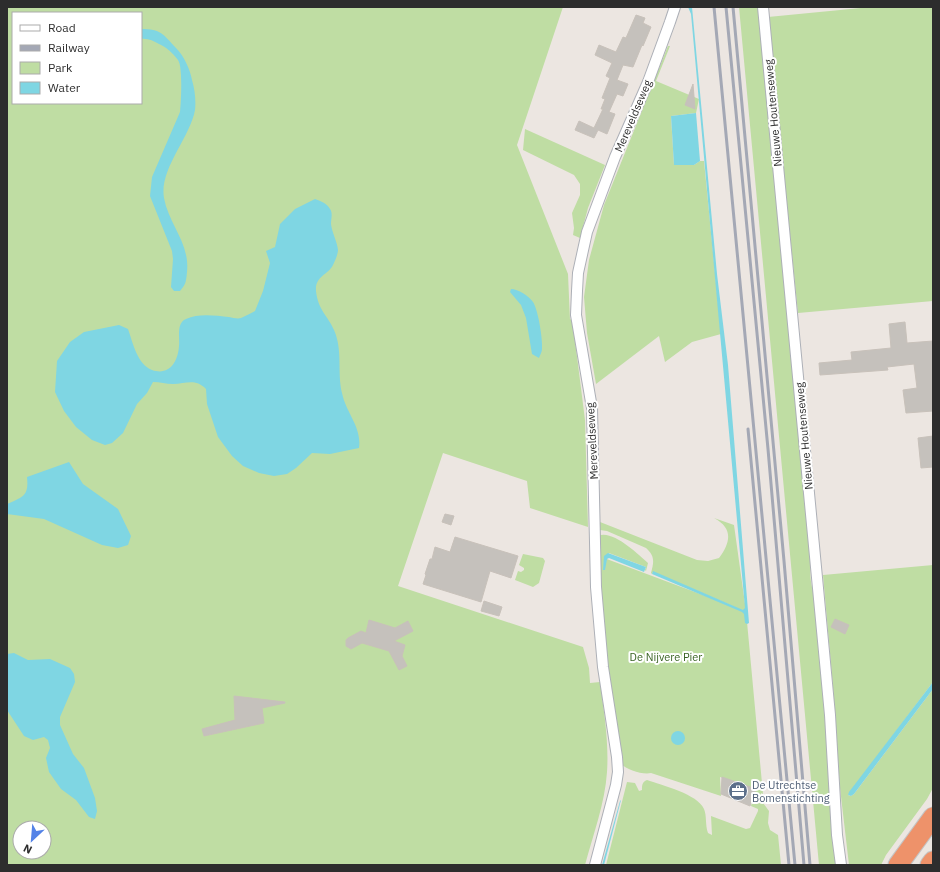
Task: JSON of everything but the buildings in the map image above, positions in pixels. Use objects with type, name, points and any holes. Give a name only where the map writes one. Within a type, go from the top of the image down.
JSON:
[{"type":"highway","points":[[898,865],[933,817]]},
{"type":"highway","points":[[930,865],[933,861]]},
{"type":"street","name":"Mereveldseweg","points":[[594,865],[616,785],[618,772],[603,667],[596,587],[592,408],[576,315],[578,272],[589,225],[615,157],[648,82],[675,7]]},
{"type":"street","name":"Nieuwe Houtenseweg","points":[[763,7],[830,715],[837,828],[841,865]]},
{"type":"green space","points":[[7,7],[563,7],[517,145],[568,274],[570,320],[572,317],[585,420],[588,527],[530,508],[527,481],[443,453],[398,586],[583,647],[589,668],[590,683],[600,682],[606,727],[606,784],[585,865],[7,865]]},
{"type":"green space","points":[[739,7],[760,7],[812,560],[811,579],[812,589],[816,597],[826,708],[832,836],[836,865],[819,865]]},
{"type":"green space","points":[[871,7],[933,7],[933,301],[798,313],[768,17]]},
{"type":"green space","points":[[668,46],[670,46],[656,81],[699,99],[696,113],[671,116],[674,165],[694,165],[700,161],[704,161],[721,334],[692,342],[665,362],[659,336],[596,384],[587,333],[584,297],[589,260],[604,205]]},
{"type":"green space","points":[[525,129],[605,165],[588,208],[580,238],[573,235],[574,228],[572,213],[580,195],[580,184],[574,175],[523,150]]},
{"type":"green space","name":"De Nijvere Pier","points":[[714,518],[734,525],[746,611],[763,794],[761,793],[761,800],[769,811],[768,823],[770,830],[778,835],[781,865],[606,865],[627,782],[635,783],[639,791],[642,790],[644,782],[647,780],[695,799],[704,809],[708,833],[712,835],[711,816],[746,829],[750,828],[758,811],[758,809],[751,806],[755,791],[720,777],[721,796],[651,773],[635,771],[620,763],[598,599],[598,536],[604,535],[617,539],[648,563],[646,571],[646,567],[609,553],[604,558],[735,607],[653,572],[652,574],[653,559],[646,548],[607,531],[600,530],[600,522],[697,560],[708,561],[719,558],[728,541],[727,531],[724,526]]},
{"type":"green space","points":[[523,554],[543,558],[545,561],[539,583],[533,587],[515,580],[518,571],[521,572],[524,570],[524,568],[519,565]]},
{"type":"green space","points":[[933,565],[933,682],[848,795],[851,796],[854,794],[933,689],[933,788],[927,799],[886,855],[881,865],[849,865],[840,788],[823,575]]},
{"type":"water","points":[[688,7],[692,7],[717,274],[728,365],[749,623],[747,624],[745,623],[744,614],[742,612],[652,574],[653,571],[743,610],[745,608],[691,14]]},
{"type":"water","points":[[142,29],[157,31],[168,39],[184,59],[191,76],[195,92],[195,110],[192,121],[170,165],[164,187],[164,198],[167,208],[182,243],[187,262],[186,281],[185,285],[180,291],[174,291],[171,287],[173,259],[172,251],[150,196],[152,177],[180,112],[181,70],[180,64],[174,55],[162,45],[142,39]]},
{"type":"water","points":[[696,113],[700,161],[694,165],[674,165],[671,116]]},
{"type":"water","points":[[315,199],[321,201],[329,207],[331,211],[331,224],[338,250],[333,265],[320,279],[316,286],[317,298],[321,308],[332,325],[337,338],[342,393],[358,433],[359,448],[330,454],[312,453],[287,474],[274,476],[259,473],[243,466],[232,456],[218,437],[207,404],[206,389],[198,384],[190,382],[173,384],[153,382],[147,393],[137,404],[123,433],[112,443],[105,445],[92,440],[76,427],[64,411],[55,392],[57,361],[70,342],[84,332],[119,325],[128,329],[139,358],[147,367],[158,371],[168,369],[172,366],[177,357],[179,331],[181,324],[186,319],[202,315],[240,318],[255,311],[263,291],[270,263],[266,251],[275,247],[280,224],[295,209]]},
{"type":"water","points":[[511,289],[517,290],[526,295],[535,306],[542,339],[542,350],[539,358],[532,354],[526,318],[521,305],[510,292]]},
{"type":"water","points":[[69,462],[83,484],[118,509],[131,536],[128,545],[118,548],[102,545],[44,519],[7,514],[7,504],[17,500],[26,492],[27,477]]},
{"type":"water","points":[[608,553],[646,567],[644,572],[609,558],[607,559],[605,570],[603,570],[604,556]]},
{"type":"water","points":[[14,653],[28,660],[50,659],[70,668],[74,674],[75,682],[60,717],[60,725],[73,754],[84,768],[95,798],[97,811],[95,819],[89,817],[76,800],[61,789],[49,772],[46,758],[50,748],[48,740],[44,737],[33,740],[24,736],[7,710],[7,654]]},
{"type":"water","points":[[933,682],[933,689],[854,794],[851,796],[848,795],[849,792]]},
{"type":"water","points":[[675,731],[681,731],[685,735],[685,741],[681,745],[675,745],[671,741],[671,735]]},
{"type":"water","points":[[621,800],[604,865],[602,865],[620,801]]},
{"type":"railway","points":[[714,7],[795,865]]},
{"type":"railway","points":[[726,7],[768,449],[804,865]]},
{"type":"railway","points":[[733,7],[784,561],[810,865]]},
{"type":"railway","points":[[748,429],[789,865]]},
{"type":"place","name":"De Utrechtse Bomenstichting","points":[[738,791]]}]
